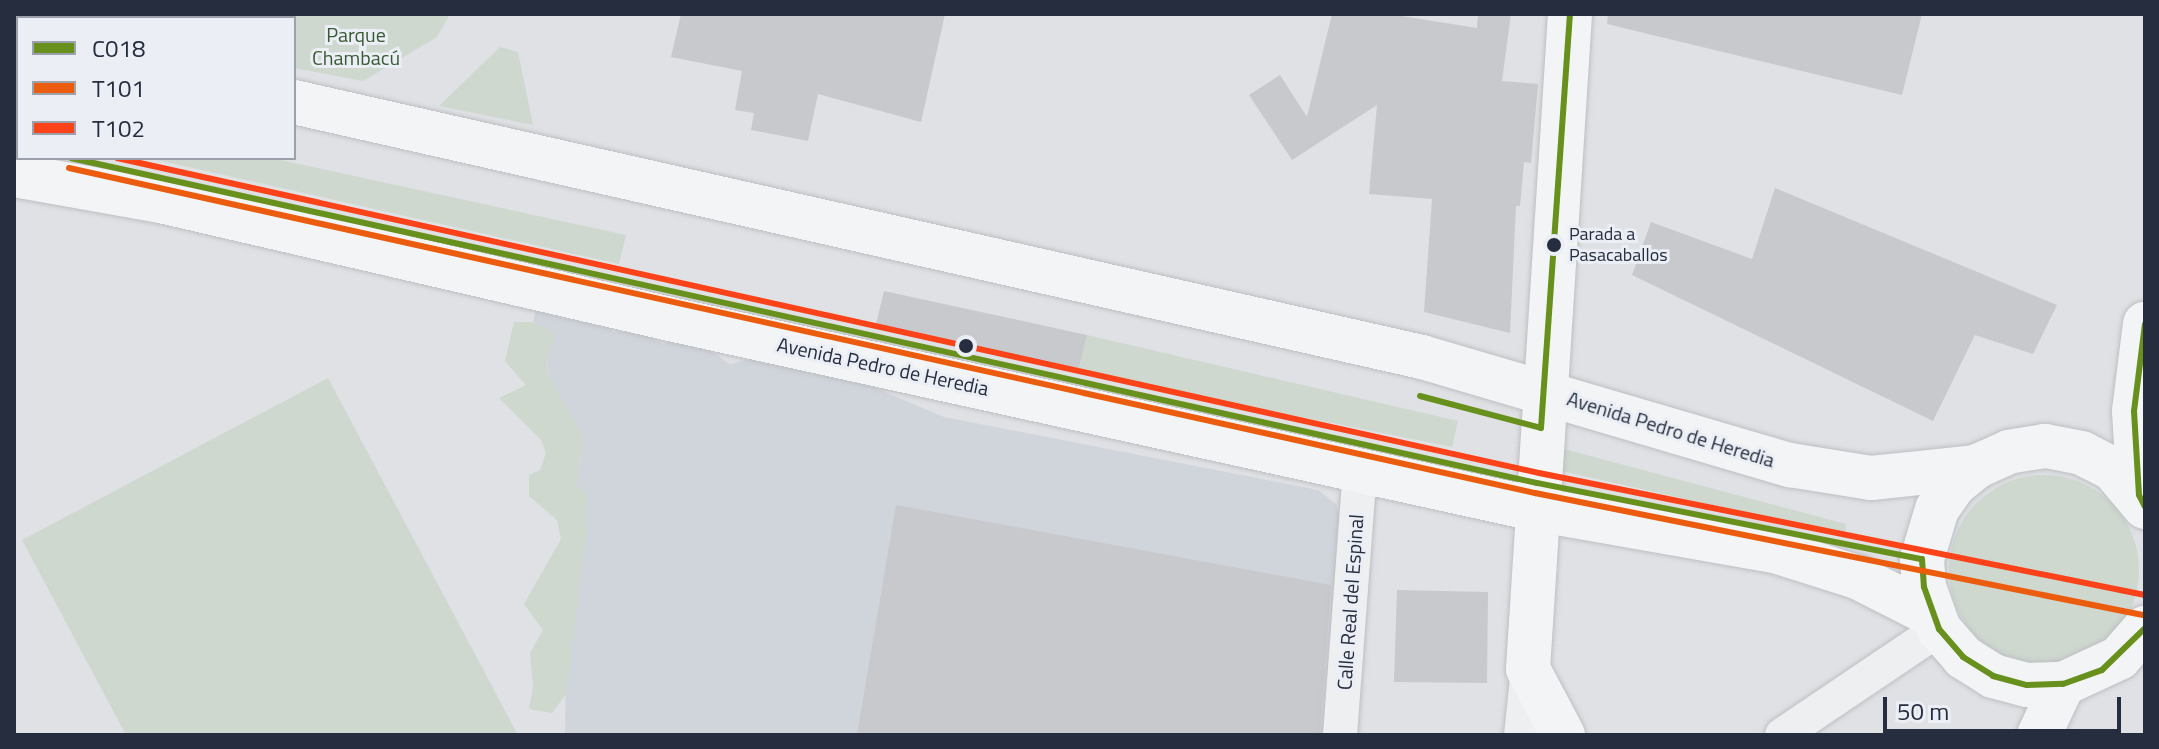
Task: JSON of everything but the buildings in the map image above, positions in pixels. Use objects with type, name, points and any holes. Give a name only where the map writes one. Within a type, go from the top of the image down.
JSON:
[{"type":"main road","points":[[1563,735],[1528,669],[1535,509],[1570,14]]},
{"type":"main road","name":"Avenida Pedro de Heredia","points":[[296,102],[1350,340],[1544,390],[1832,474],[1902,477],[1976,467]]},
{"type":"main road","name":"Avenida Pedro de Heredia","points":[[14,175],[165,202],[1535,509],[1816,561],[1936,622]]},
{"type":"main road","points":[[2142,501],[2134,411],[2145,324]]},
{"type":"main road","points":[[2142,501],[2113,469],[2082,453],[2045,446],[2009,452],[1976,467],[1954,485],[1926,536],[1924,587],[1936,622],[1963,657],[1993,676],[2027,685],[2082,677],[2145,662]]},
{"type":"main road","points":[[2039,735],[2082,677],[2145,628]]},
{"type":"street","name":"Calle Real del Espinal","points":[[1340,735],[1360,470]]},
{"type":"street","points":[[1782,735],[1936,622]]},
{"type":"street","points":[[1521,735],[1528,669]]},
{"type":"shaded area","points":[[540,296],[601,312],[613,332],[640,332],[663,344],[686,334],[730,364],[754,358],[866,384],[944,417],[1318,490],[1336,504],[1342,524],[1323,735],[565,735],[566,671],[578,585],[576,485],[584,438],[548,374],[547,357],[555,334],[533,322]]},
{"type":"green space","name":"Parque Chambacú","points":[[14,14],[450,14],[437,37],[363,81],[296,68],[296,16],[16,16],[16,22]]},
{"type":"green space","points":[[500,47],[518,52],[533,125],[439,106]]},
{"type":"green space","points":[[157,160],[280,160],[626,235],[619,264]]},
{"type":"green space","points":[[514,322],[533,322],[556,334],[547,357],[548,374],[584,438],[576,485],[587,494],[588,521],[566,694],[552,713],[529,709],[533,687],[530,653],[543,630],[524,604],[561,539],[557,520],[529,496],[529,475],[540,470],[546,453],[541,440],[499,398],[526,385],[505,361]]},
{"type":"green space","points":[[1087,335],[1458,421],[1452,447],[1078,372]]},
{"type":"green space","points":[[328,378],[518,735],[126,735],[22,540]]},
{"type":"green space","points":[[1564,449],[1846,524],[1845,535],[1562,471]]},
{"type":"green space","points":[[2044,475],[2080,482],[2111,503],[2132,534],[2139,570],[2132,606],[2111,637],[2080,658],[2044,665],[2008,658],[1977,637],[1956,606],[1949,570],[1956,534],[1977,503],[2008,482]]},
{"type":"transit line","name":"C018","points":[[1420,396],[1541,428],[1570,14]]},
{"type":"transit line","name":"C018","points":[[80,160],[1537,483],[1922,559],[1924,587],[1939,629],[1963,657],[1993,676],[2027,685],[2063,684],[2102,670],[2145,628]]},
{"type":"transit line","name":"T102","points":[[126,160],[1539,473],[2145,595]]},
{"type":"transit line","name":"T101","points":[[69,168],[1535,493],[2143,615]]},
{"type":"transit line","name":"C018","points":[[2145,324],[2134,411],[2139,495],[2145,507]]},
{"type":"place","name":"Parada a Pasacaballos","points":[[1554,245]]}]
